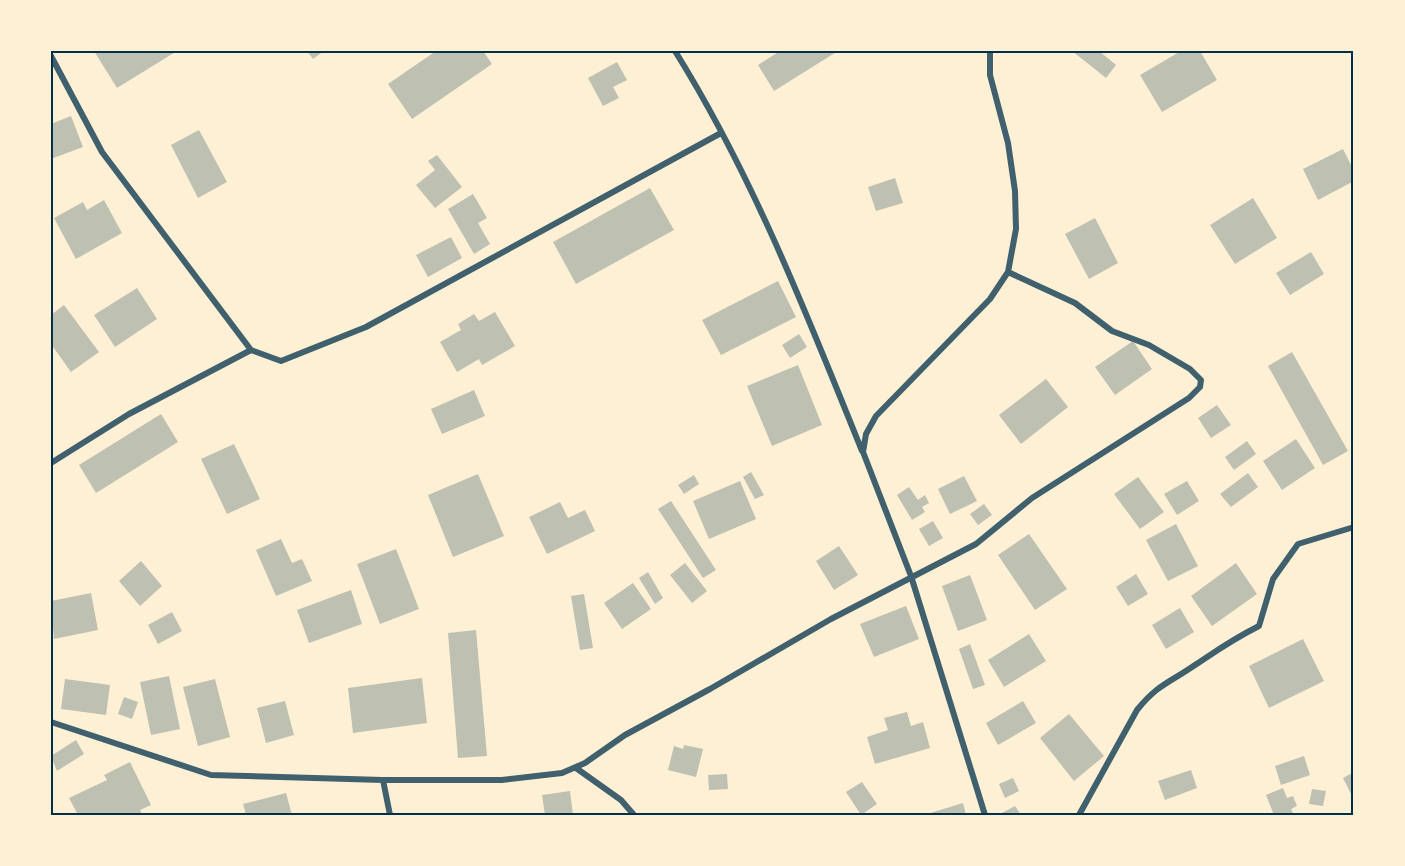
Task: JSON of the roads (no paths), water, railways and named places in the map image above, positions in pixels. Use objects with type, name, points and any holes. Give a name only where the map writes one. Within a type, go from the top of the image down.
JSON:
[{"type":"street","points":[[675,51],[702,95],[796,287],[910,576],[985,815]]},
{"type":"street","points":[[862,452],[866,434],[876,416],[990,299],[1008,272],[1016,229],[1014,191],[1008,143],[990,75],[990,51]]},
{"type":"street","points":[[51,56],[102,152],[251,350],[281,361],[366,327],[721,133]]},
{"type":"street","points":[[51,722],[212,775],[382,780],[502,780],[562,773],[576,768],[625,735],[910,576],[976,544],[1032,498],[1189,398],[1200,387],[1201,380],[1190,369],[1149,345],[1112,331],[1075,303],[1008,272]]},
{"type":"street","points":[[51,463],[129,414],[251,350]]},
{"type":"street","points":[[1078,815],[1146,698],[1158,686],[1194,666],[1226,642],[1259,626],[1273,579],[1298,544],[1354,527]]},
{"type":"street","points":[[576,768],[621,800],[634,815]]},
{"type":"street","points":[[382,780],[390,815]]}]
